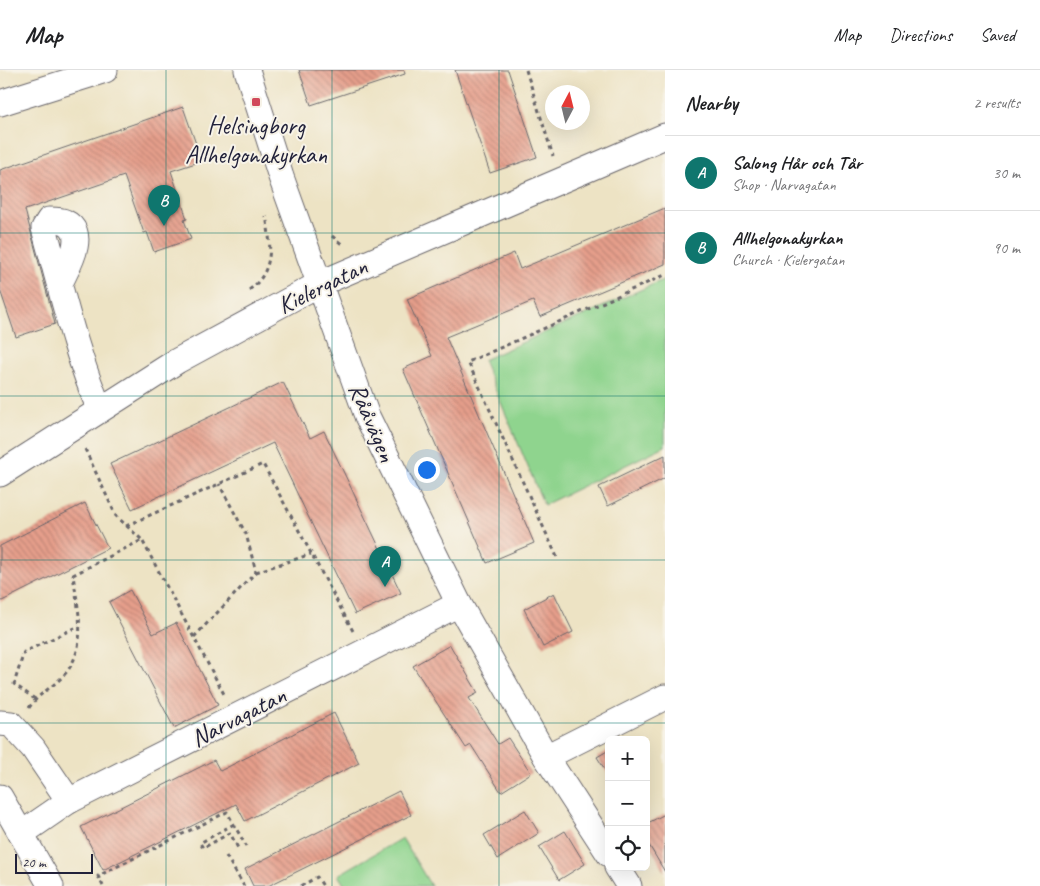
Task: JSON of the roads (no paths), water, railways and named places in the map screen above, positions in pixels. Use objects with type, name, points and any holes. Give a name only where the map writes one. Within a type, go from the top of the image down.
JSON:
[{"type":"street","points":[[0,103],[105,70]]},
{"type":"street","name":"Rååvägen","points":[[248,70],[281,177],[367,416],[459,604],[546,757],[605,848]]},
{"type":"street","name":"Kielergatan","points":[[0,474],[177,360],[319,284],[665,136]]},
{"type":"street","points":[[60,283],[92,391],[100,410]]},
{"type":"street","name":"Narvagatan","points":[[20,834],[69,801],[459,604]]},
{"type":"street","points":[[546,757],[665,697]]},
{"type":"street","points":[[8,726],[33,748],[69,801]]},
{"type":"street","points":[[0,797],[51,886]]},
{"type":"street","points":[[620,871],[630,886]]},
{"type":"place","name":"Helsingborg Allhelgonakyrkan","points":[[256,102]]},
{"type":"place","name":"Allhelgonakyrkan","points":[[164,226]]},
{"type":"place","name":"Salong Hår och Tår","points":[[385,587]]}]
